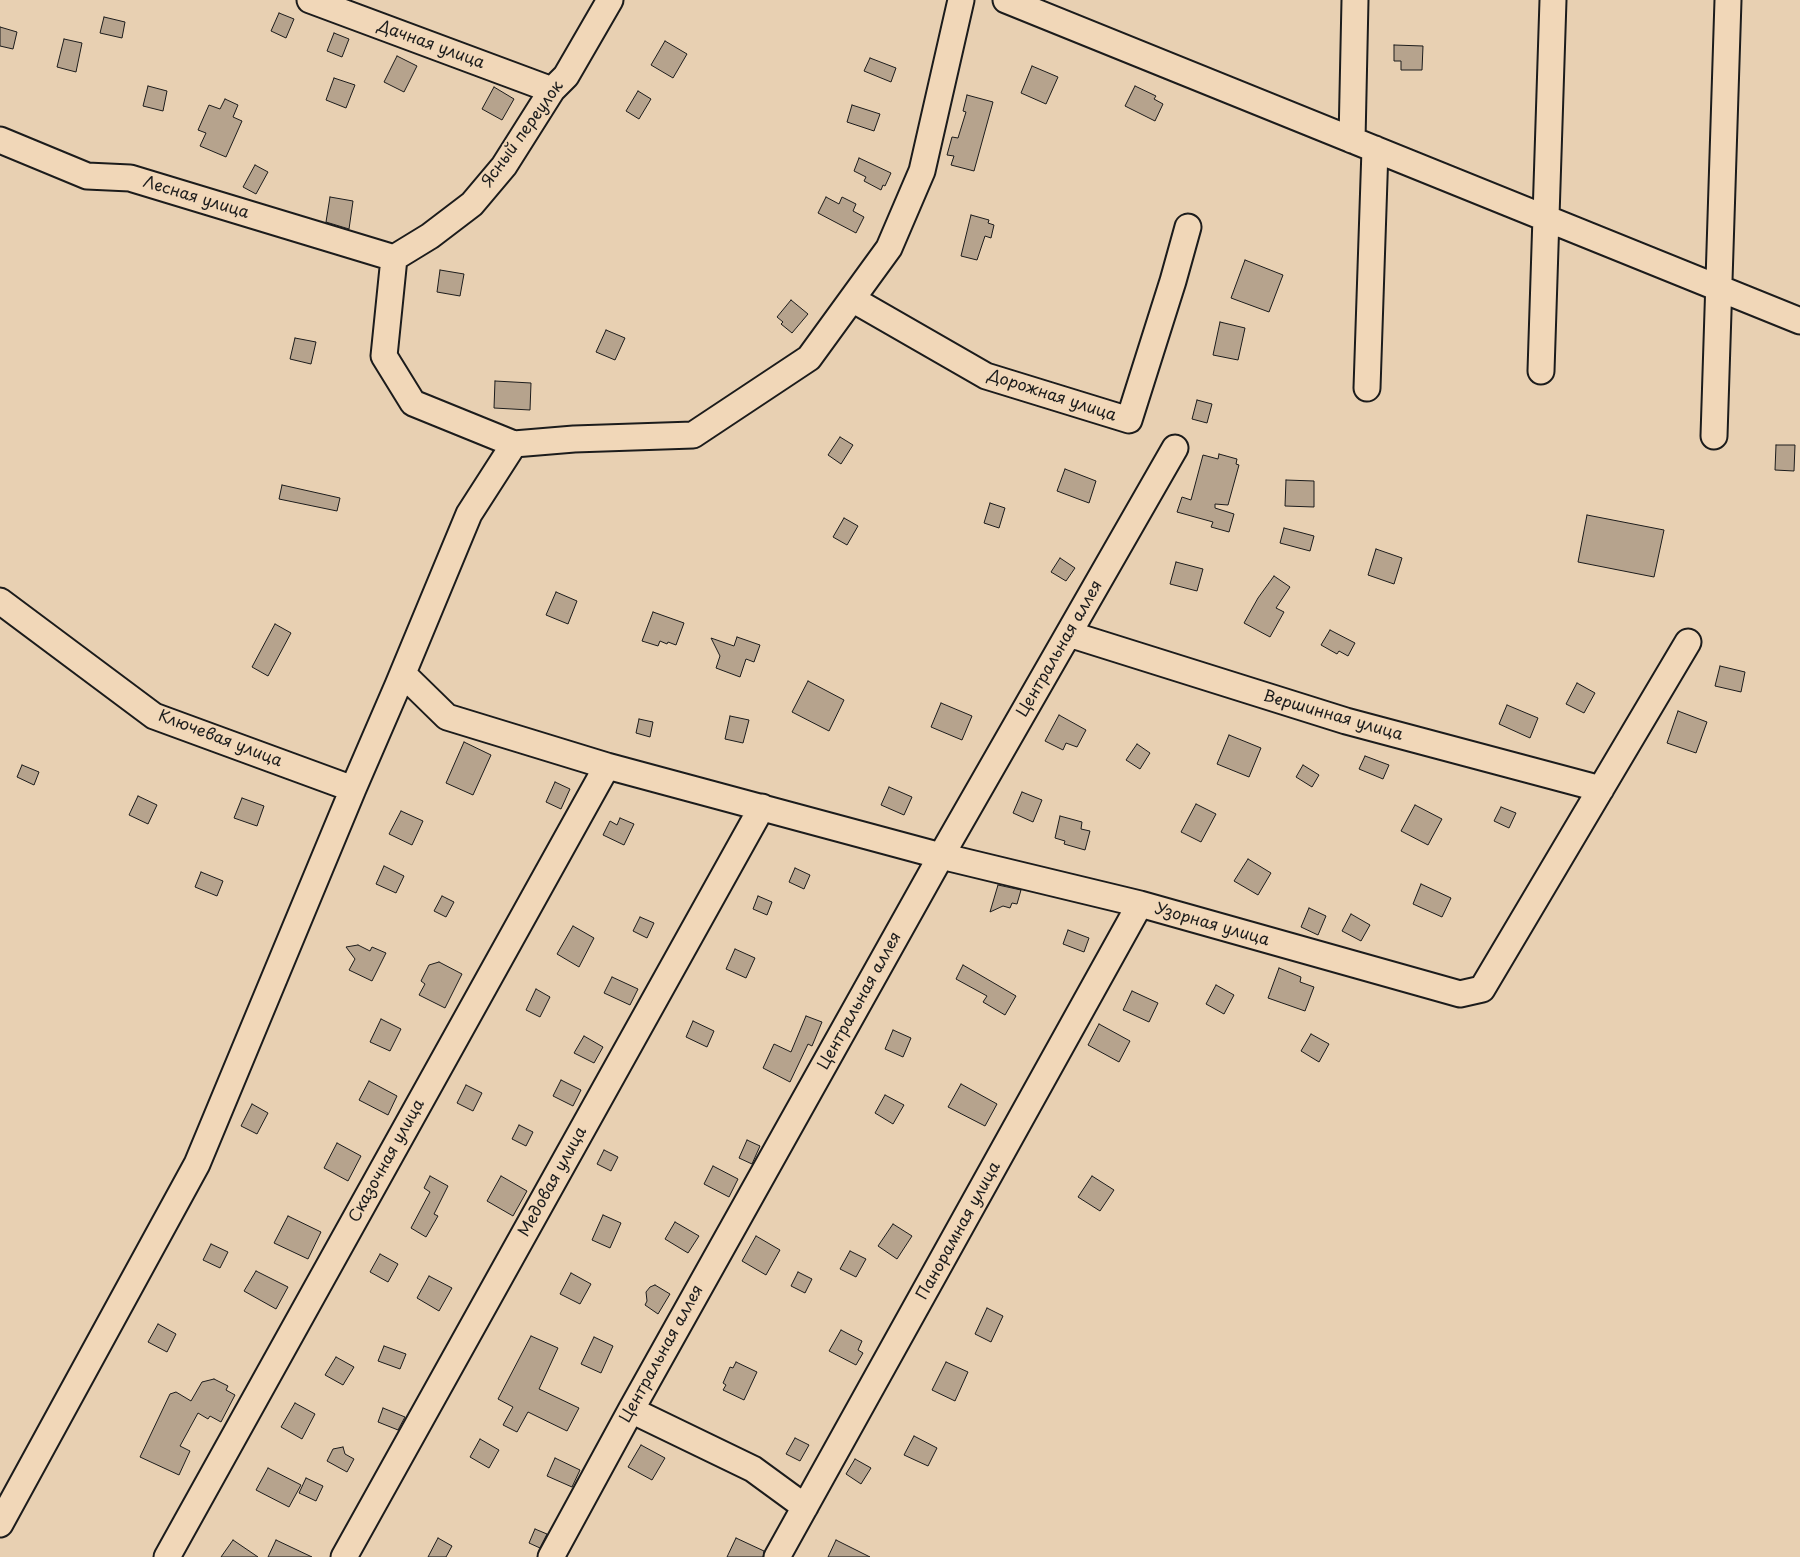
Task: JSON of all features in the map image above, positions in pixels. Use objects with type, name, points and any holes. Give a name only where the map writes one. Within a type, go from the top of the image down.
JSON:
[{"type":"street","name":"Дачная улица","points":[[310,0],[552,90]]},
{"type":"street","name":"Ясный переулок","points":[[394,258],[430,236],[472,204],[504,166],[552,90],[566,76],[610,0]]},
{"type":"street","points":[[394,258],[384,356],[413,403],[514,444],[574,438],[693,435],[810,358],[889,248],[922,171],[961,0]]},
{"type":"street","points":[[1006,0],[1800,321]]},
{"type":"street","points":[[1355,0],[1364,144],[1367,388]]},
{"type":"street","points":[[1540,371],[1553,0]]},
{"type":"street","points":[[1714,436],[1728,0]]},
{"type":"street","name":"Лесная улица","points":[[0,140],[87,176],[130,178],[394,258]]},
{"type":"street","name":"Дорожная улица","points":[[852,300],[986,376],[1129,420],[1188,228]]},
{"type":"street","points":[[0,1524],[197,1164],[469,514],[514,444]]},
{"type":"street","name":"Центральная аллея","points":[[551,1557],[631,1410],[941,856],[1175,448]]},
{"type":"street","name":"Ключевая улица","points":[[0,601],[154,716],[353,789]]},
{"type":"street","name":"Вершинная улица","points":[[1068,634],[1346,721],[1601,789]]},
{"type":"street","points":[[1601,789],[1688,642]]},
{"type":"street","name":"Узорная улица","points":[[403,674],[448,717],[607,766],[941,856],[1140,904],[1460,994],[1482,989],[1601,789]]},
{"type":"street","name":"Сказочная улица","points":[[167,1557],[607,766]]},
{"type":"street","name":"Медовая улица","points":[[344,1557],[762,807]]},
{"type":"street","name":"Панорамная улица","points":[[777,1557],[1140,904]]},
{"type":"street","points":[[631,1410],[753,1469],[805,1507]]},
{"type":"building","points":[[279,13],[294,19],[286,38],[271,31]]},
{"type":"building","points":[[104,17],[125,22],[122,38],[100,33]]},
{"type":"building","points":[[0,27],[17,32],[13,49],[0,46]]},
{"type":"building","points":[[334,33],[349,39],[342,57],[327,51]]},
{"type":"building","points":[[64,39],[82,43],[76,72],[57,67]]},
{"type":"building","points":[[665,41],[687,54],[673,78],[651,65]]},
{"type":"building","points":[[1394,45],[1423,46],[1422,70],[1401,70],[1401,61],[1394,61]]},
{"type":"building","points":[[397,56],[417,66],[404,92],[384,82]]},
{"type":"building","points":[[870,58],[896,68],[891,82],[864,71]]},
{"type":"building","points":[[1032,66],[1058,77],[1046,104],[1021,93]]},
{"type":"building","points":[[334,78],[355,85],[346,108],[326,100]]},
{"type":"building","points":[[148,86],[167,91],[163,111],[143,106]]},
{"type":"building","points":[[1135,86],[1156,96],[1154,99],[1163,104],[1155,121],[1125,106]]},
{"type":"building","points":[[494,87],[514,99],[502,120],[482,109]]},
{"type":"building","points":[[638,91],[651,99],[639,119],[626,111]]},
{"type":"building","points":[[967,95],[993,102],[974,171],[951,165],[954,156],[947,155],[952,137],[958,138],[966,112],[963,111]]},
{"type":"building","points":[[225,99],[238,105],[233,117],[242,121],[226,157],[200,146],[206,133],[198,130],[209,105],[220,109]]},
{"type":"building","points":[[852,105],[880,114],[874,131],[847,122]]},
{"type":"building","points":[[859,158],[891,173],[881,190],[864,181],[866,177],[854,171]]},
{"type":"building","points":[[255,165],[268,172],[256,194],[243,187]]},
{"type":"building","points":[[330,197],[353,201],[349,229],[326,222]]},
{"type":"building","points":[[826,197],[839,204],[842,197],[856,204],[853,211],[864,217],[856,233],[818,213]]},
{"type":"building","points":[[971,215],[989,220],[988,223],[994,225],[991,238],[985,236],[977,260],[961,256]]},
{"type":"building","points":[[1245,260],[1283,275],[1269,312],[1231,298]]},
{"type":"building","points":[[440,270],[464,274],[460,296],[437,292]]},
{"type":"building","points":[[791,300],[808,314],[792,333],[781,324],[783,322],[777,317]]},
{"type":"building","points":[[1220,322],[1245,328],[1238,360],[1213,355]]},
{"type":"building","points":[[606,330],[625,338],[615,360],[596,352]]},
{"type":"building","points":[[295,338],[316,342],[311,364],[290,359]]},
{"type":"building","points":[[495,381],[531,383],[530,410],[494,408]]},
{"type":"building","points":[[1197,400],[1212,404],[1207,423],[1192,419]]},
{"type":"building","points":[[840,437],[853,445],[841,464],[828,455]]},
{"type":"building","points":[[1776,445],[1795,445],[1794,471],[1775,470]]},
{"type":"building","points":[[1219,454],[1237,459],[1236,464],[1239,465],[1228,505],[1215,504],[1215,508],[1234,514],[1229,532],[1211,527],[1213,522],[1177,512],[1182,497],[1191,500],[1203,455],[1218,459]]},
{"type":"building","points":[[1065,469],[1096,481],[1089,503],[1057,491]]},
{"type":"building","points":[[1286,480],[1314,481],[1314,507],[1285,506]]},
{"type":"building","points":[[282,485],[340,498],[337,511],[279,499]]},
{"type":"building","points":[[990,503],[1005,508],[999,528],[984,523]]},
{"type":"building","points":[[1587,515],[1664,530],[1654,577],[1578,562]]},
{"type":"building","points":[[844,518],[858,526],[847,545],[833,537]]},
{"type":"building","points":[[1284,528],[1314,536],[1310,551],[1280,543]]},
{"type":"building","points":[[1376,549],[1402,558],[1394,584],[1368,575]]},
{"type":"building","points":[[1060,558],[1075,568],[1066,581],[1051,572]]},
{"type":"building","points":[[1176,562],[1203,569],[1197,591],[1170,584]]},
{"type":"building","points":[[1274,576],[1290,587],[1276,608],[1284,612],[1270,637],[1244,623],[1258,598]]},
{"type":"building","points":[[556,592],[577,601],[568,624],[546,615]]},
{"type":"building","points":[[653,612],[684,623],[676,645],[660,641],[658,646],[642,641]]},
{"type":"building","points":[[275,624],[291,633],[268,676],[252,667]]},
{"type":"building","points":[[1330,630],[1355,643],[1348,656],[1339,651],[1337,654],[1321,645]]},
{"type":"building","points":[[737,637],[760,645],[754,662],[746,659],[740,677],[716,668],[720,656],[711,638],[734,646]]},
{"type":"building","points":[[1720,666],[1745,672],[1741,692],[1715,686]]},
{"type":"building","points":[[808,681],[844,700],[829,731],[792,712]]},
{"type":"building","points":[[1577,683],[1595,693],[1584,713],[1566,704]]},
{"type":"building","points":[[941,703],[972,716],[962,740],[931,727]]},
{"type":"building","points":[[1507,705],[1538,718],[1530,738],[1499,724]]},
{"type":"building","points":[[1678,711],[1707,722],[1696,753],[1667,743]]},
{"type":"building","points":[[1059,715],[1086,730],[1077,747],[1066,743],[1063,750],[1045,741]]},
{"type":"building","points":[[730,716],[749,720],[743,743],[725,739]]},
{"type":"building","points":[[639,719],[653,722],[650,737],[636,733]]},
{"type":"building","points":[[1229,735],[1261,748],[1249,777],[1217,764]]},
{"type":"building","points":[[464,742],[491,755],[473,795],[446,783]]},
{"type":"building","points":[[1137,744],[1150,753],[1140,769],[1126,760]]},
{"type":"building","points":[[1365,756],[1389,765],[1383,779],[1359,769]]},
{"type":"building","points":[[22,765],[39,772],[34,785],[17,777]]},
{"type":"building","points":[[1303,765],[1319,775],[1312,787],[1296,777]]},
{"type":"building","points":[[555,782],[570,789],[561,809],[546,802]]},
{"type":"building","points":[[889,787],[912,797],[904,815],[881,805]]},
{"type":"building","points":[[1022,792],[1042,800],[1033,822],[1013,813]]},
{"type":"building","points":[[138,796],[157,805],[148,824],[129,815]]},
{"type":"building","points":[[242,798],[264,806],[257,826],[234,818]]},
{"type":"building","points":[[1196,804],[1216,814],[1201,842],[1181,832]]},
{"type":"building","points":[[1415,805],[1442,819],[1428,845],[1401,831]]},
{"type":"building","points":[[1501,807],[1516,813],[1509,828],[1494,821]]},
{"type":"building","points":[[401,811],[423,821],[412,845],[389,834]]},
{"type":"building","points":[[1060,816],[1082,822],[1081,829],[1090,831],[1085,850],[1064,844],[1065,841],[1055,838]]},
{"type":"building","points":[[620,818],[634,824],[624,845],[603,835],[610,821],[617,825]]},
{"type":"building","points":[[1248,859],[1271,873],[1258,895],[1234,881]]},
{"type":"building","points":[[384,866],[404,876],[396,893],[376,884]]},
{"type":"building","points":[[795,868],[810,875],[804,889],[789,882]]},
{"type":"building","points":[[201,872],[223,881],[217,896],[195,887]]},
{"type":"building","points":[[1421,884],[1451,898],[1442,917],[1413,904]]},
{"type":"building","points":[[998,885],[1021,890],[1017,904],[1012,903],[1010,908],[1003,906],[990,912]]},
{"type":"building","points":[[442,896],[454,902],[446,917],[434,911]]},
{"type":"building","points":[[758,896],[772,902],[767,915],[753,909]]},
{"type":"building","points":[[1309,908],[1326,916],[1318,935],[1301,927]]},
{"type":"building","points":[[1351,914],[1370,925],[1361,941],[1342,931]]},
{"type":"building","points":[[640,917],[654,923],[647,938],[633,931]]},
{"type":"building","points":[[573,926],[594,938],[579,967],[557,954]]},
{"type":"building","points":[[1068,930],[1089,938],[1084,952],[1063,944]]},
{"type":"building","points":[[358,945],[370,951],[372,947],[386,953],[372,981],[349,970],[355,959],[346,947]]},
{"type":"building","points":[[735,949],[755,958],[746,978],[726,969]]},
{"type":"building","points":[[439,962],[462,974],[445,1008],[419,995],[425,984],[421,981],[429,965]]},
{"type":"building","points":[[963,965],[1016,996],[1005,1015],[983,1002],[987,996],[956,979]]},
{"type":"building","points":[[1279,968],[1301,977],[1300,982],[1314,987],[1305,1011],[1268,998]]},
{"type":"building","points":[[612,977],[638,989],[630,1005],[604,993]]},
{"type":"building","points":[[1216,985],[1234,995],[1224,1014],[1206,1004]]},
{"type":"building","points":[[536,989],[550,997],[540,1017],[526,1010]]},
{"type":"building","points":[[1132,991],[1158,1003],[1149,1022],[1123,1010]]},
{"type":"building","points":[[806,1016],[822,1022],[812,1046],[808,1044],[790,1082],[763,1068],[774,1044],[791,1052]]},
{"type":"building","points":[[381,1019],[401,1029],[390,1051],[370,1042]]},
{"type":"building","points":[[693,1021],[714,1031],[707,1047],[686,1037]]},
{"type":"building","points":[[1099,1024],[1130,1041],[1119,1062],[1088,1045]]},
{"type":"building","points":[[893,1030],[911,1038],[903,1057],[885,1049]]},
{"type":"building","points":[[1311,1034],[1329,1044],[1319,1062],[1301,1051]]},
{"type":"building","points":[[584,1036],[603,1047],[594,1063],[574,1053]]},
{"type":"building","points":[[561,1080],[581,1090],[573,1106],[553,1096]]},
{"type":"building","points":[[369,1081],[397,1096],[388,1115],[359,1100]]},
{"type":"building","points":[[961,1084],[997,1104],[985,1126],[948,1107]]},
{"type":"building","points":[[466,1085],[482,1093],[473,1111],[457,1103]]},
{"type":"building","points":[[885,1095],[904,1105],[893,1124],[875,1113]]},
{"type":"building","points":[[252,1104],[268,1113],[257,1134],[241,1126]]},
{"type":"building","points":[[519,1125],[533,1132],[526,1146],[512,1139]]},
{"type":"building","points":[[747,1140],[760,1146],[752,1164],[739,1158]]},
{"type":"building","points":[[337,1143],[361,1156],[348,1181],[324,1168]]},
{"type":"building","points":[[604,1150],[618,1157],[611,1171],[597,1164]]},
{"type":"building","points":[[713,1166],[738,1179],[729,1197],[704,1184]]},
{"type":"building","points":[[430,1176],[448,1186],[434,1214],[438,1216],[426,1237],[411,1228],[430,1192],[424,1188]]},
{"type":"building","points":[[501,1176],[527,1191],[513,1216],[487,1201]]},
{"type":"building","points":[[1092,1176],[1114,1190],[1100,1211],[1078,1197]]},
{"type":"building","points":[[603,1215],[621,1223],[610,1248],[592,1240]]},
{"type":"building","points":[[288,1216],[321,1232],[308,1259],[274,1243]]},
{"type":"building","points":[[675,1222],[699,1236],[688,1253],[665,1239]]},
{"type":"building","points":[[893,1224],[912,1236],[897,1259],[878,1246]]},
{"type":"building","points":[[756,1236],[780,1250],[766,1275],[742,1261]]},
{"type":"building","points":[[211,1244],[228,1252],[220,1268],[203,1260]]},
{"type":"building","points":[[850,1251],[866,1259],[856,1277],[840,1269]]},
{"type":"building","points":[[380,1254],[398,1264],[388,1282],[370,1272]]},
{"type":"building","points":[[256,1271],[288,1287],[276,1309],[244,1291]]},
{"type":"building","points":[[798,1272],[812,1279],[805,1293],[791,1286]]},
{"type":"building","points":[[571,1273],[591,1284],[580,1304],[560,1294]]},
{"type":"building","points":[[429,1276],[452,1288],[439,1311],[417,1298]]},
{"type":"building","points":[[655,1285],[670,1294],[658,1314],[645,1305],[647,1301],[646,1292]]},
{"type":"building","points":[[987,1308],[1003,1316],[991,1342],[975,1334]]},
{"type":"building","points":[[158,1324],[176,1334],[167,1352],[148,1342]]},
{"type":"building","points":[[841,1330],[862,1341],[858,1350],[863,1353],[856,1365],[829,1351]]},
{"type":"building","points":[[531,1336],[558,1348],[539,1389],[579,1408],[567,1431],[528,1412],[517,1432],[503,1425],[513,1407],[498,1399]]},
{"type":"building","points":[[594,1337],[613,1346],[601,1373],[581,1364]]},
{"type":"building","points":[[384,1346],[406,1354],[400,1369],[378,1361]]},
{"type":"building","points":[[336,1357],[354,1367],[343,1385],[325,1375]]},
{"type":"building","points":[[736,1362],[757,1372],[744,1400],[723,1390],[726,1385],[723,1383],[730,1367],[733,1368]]},
{"type":"building","points":[[946,1362],[968,1372],[955,1401],[932,1390]]},
{"type":"building","points":[[214,1379],[228,1386],[226,1390],[235,1395],[221,1422],[210,1416],[208,1419],[198,1413],[180,1446],[190,1451],[179,1475],[140,1457],[170,1394],[176,1392],[191,1401],[202,1382]]},
{"type":"building","points":[[295,1403],[315,1414],[302,1439],[281,1427]]},
{"type":"building","points":[[383,1408],[405,1417],[398,1430],[378,1422]]},
{"type":"building","points":[[914,1436],[937,1448],[928,1466],[904,1455]]},
{"type":"building","points":[[795,1438],[809,1445],[800,1461],[786,1454]]},
{"type":"building","points":[[480,1439],[499,1450],[489,1468],[470,1457]]},
{"type":"building","points":[[641,1445],[665,1458],[652,1480],[628,1467]]},
{"type":"building","points":[[343,1447],[345,1454],[354,1459],[347,1472],[327,1461],[333,1449]]},
{"type":"building","points":[[555,1458],[580,1470],[572,1487],[547,1476]]},
{"type":"building","points":[[855,1459],[871,1468],[861,1484],[846,1474]]},
{"type":"building","points":[[268,1468],[301,1485],[289,1507],[256,1490]]},
{"type":"building","points":[[306,1478],[323,1486],[316,1501],[299,1493]]},
{"type":"building","points":[[535,1529],[547,1534],[540,1548],[529,1543]]},
{"type":"building","points":[[438,1538],[452,1546],[446,1557],[428,1557]]},
{"type":"building","points":[[736,1538],[764,1551],[763,1557],[727,1557]]},
{"type":"building","points":[[233,1540],[258,1557],[221,1557]]},
{"type":"building","points":[[276,1540],[312,1557],[268,1557]]},
{"type":"building","points":[[836,1540],[870,1557],[828,1557]]}]
